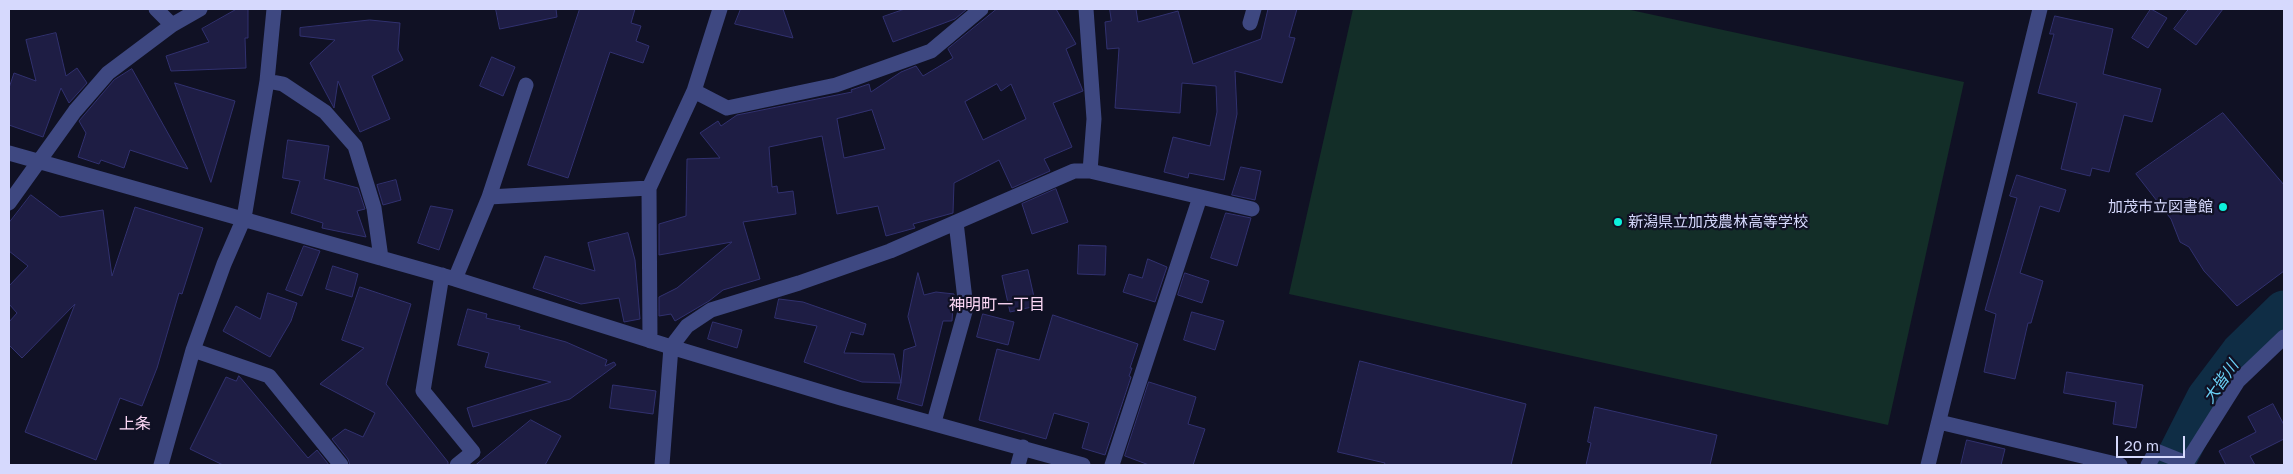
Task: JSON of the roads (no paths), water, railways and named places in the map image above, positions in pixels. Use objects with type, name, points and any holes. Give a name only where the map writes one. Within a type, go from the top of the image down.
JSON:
[{"type":"street","points":[[156,9],[172,26]]},
{"type":"street","points":[[9,203],[75,111],[108,74],[172,26],[200,9]]},
{"type":"street","points":[[161,465],[193,350],[224,264],[244,218],[267,81],[274,9]]},
{"type":"street","points":[[650,341],[648,188],[694,91],[720,9]]},
{"type":"street","points":[[694,91],[727,108],[836,85],[931,51],[981,9]]},
{"type":"street","points":[[1086,9],[1094,118],[1090,171]]},
{"type":"street","points":[[1928,465],[2040,9]]},
{"type":"street","points":[[267,81],[283,84],[326,112],[355,146],[374,208],[381,258]]},
{"type":"street","points":[[457,465],[473,452],[423,390],[448,277],[489,197],[526,85]]},
{"type":"street","points":[[9,152],[448,277],[650,341],[841,398],[934,422],[1083,465]]},
{"type":"street","points":[[662,465],[671,347],[687,326],[711,310],[817,277],[890,251],[1074,171],[1090,171],[1252,209]]},
{"type":"street","points":[[489,197],[648,188]]},
{"type":"street","points":[[1112,465],[1200,197]]},
{"type":"street","points":[[934,422],[966,308],[956,222]]},
{"type":"street","points":[[2148,465],[2156,452],[2185,464],[2238,381],[2284,337]]},
{"type":"street","points":[[193,350],[269,376],[341,465]]},
{"type":"street","points":[[1938,422],[2120,465]]},
{"type":"street","points":[[1018,465],[1023,448]]},
{"type":"waterway","name":"大皆川","points":[[2173,465],[2207,398],[2241,353],[2284,311]]},
{"type":"place","name":"加茂市立図書館","points":[[2223,207]]},
{"type":"place","name":"新潟県立加茂農林高等学校","points":[[1618,222]]},
{"type":"district","name":"神明町一丁目","points":[[997,305]]},
{"type":"district","name":"上条","points":[[135,424]]}]
